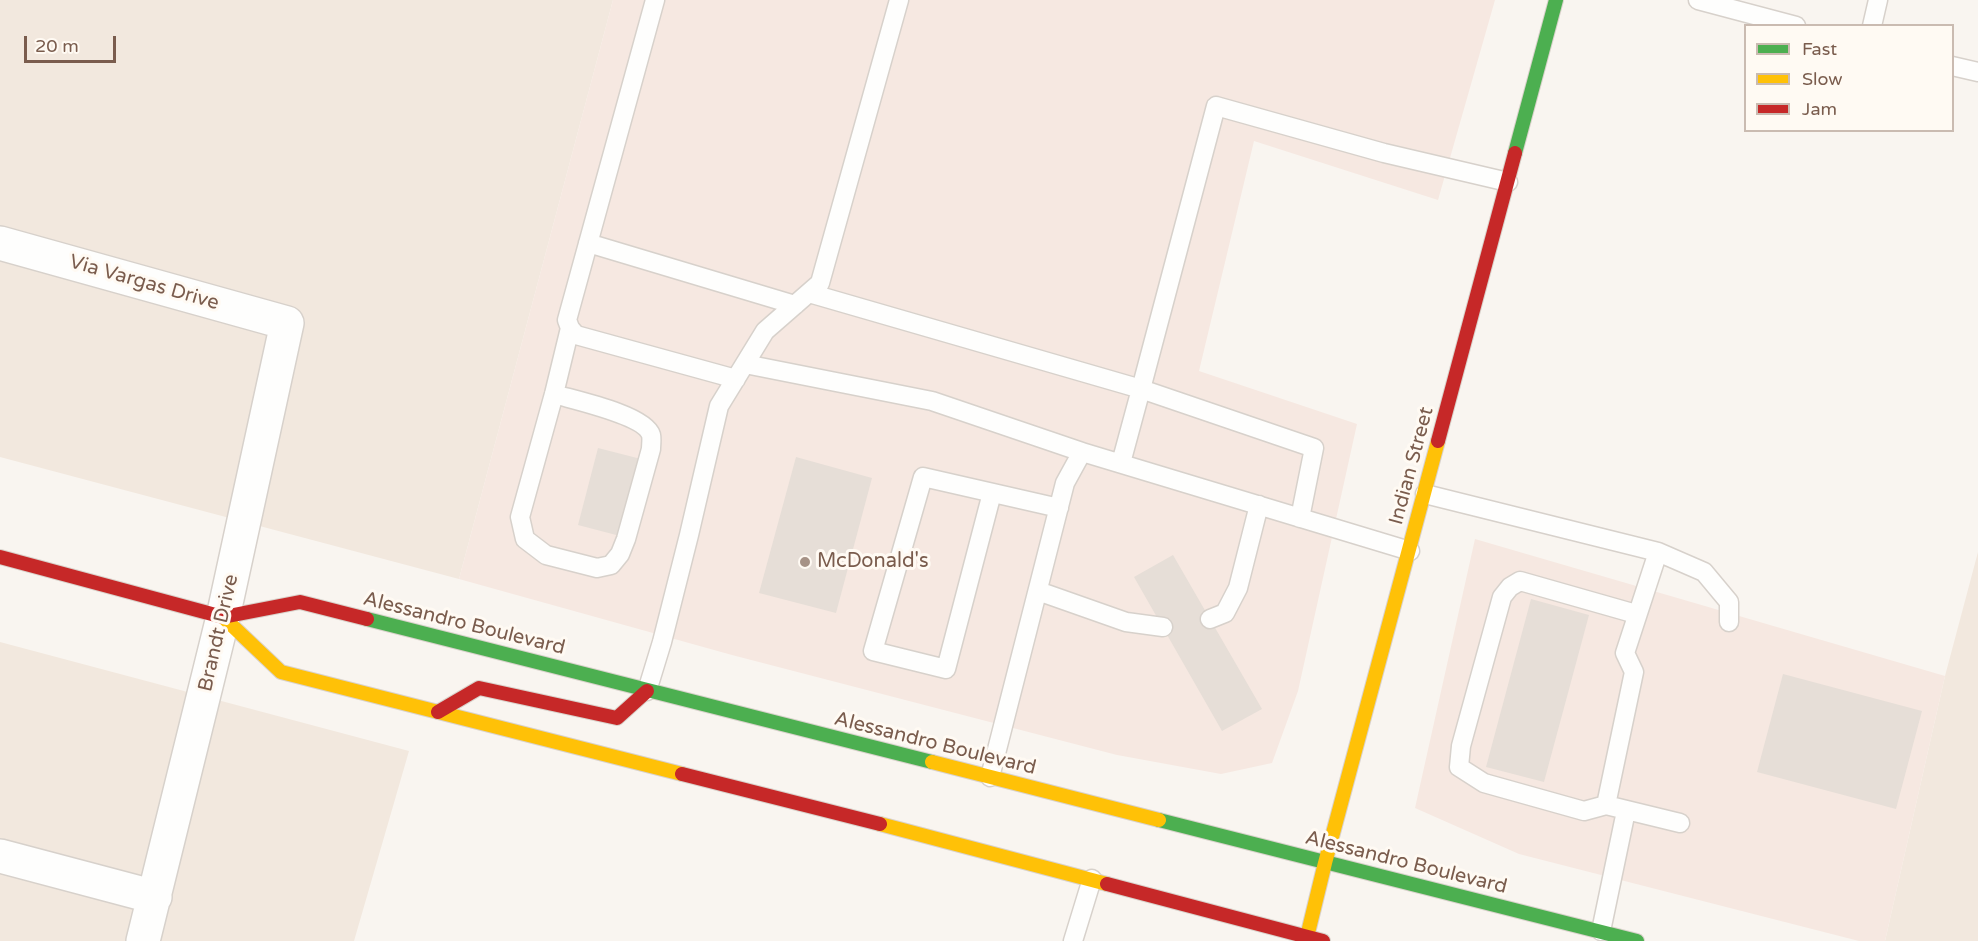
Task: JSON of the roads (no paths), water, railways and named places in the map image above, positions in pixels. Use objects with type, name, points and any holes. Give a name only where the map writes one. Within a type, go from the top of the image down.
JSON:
[{"type":"main road","name":"Indian Street","points":[[1306,939],[1556,0]]},
{"type":"main road","name":"Alessandro Boulevard","points":[[0,557],[223,617],[300,602],[1636,941]]},
{"type":"main road","name":"Alessandro Boulevard","points":[[223,617],[281,672],[1092,879],[1306,939],[1323,941]]},
{"type":"main road","points":[[438,712],[479,688],[617,717],[647,691]]},
{"type":"street","name":"Via Vargas Drive","points":[[0,243],[287,323]]},
{"type":"street","name":"Brandt Drive","points":[[143,941],[223,617],[287,323]]},
{"type":"street","points":[[0,856],[155,897]]},
{"type":"lane","points":[[656,0],[567,320],[576,336],[741,371],[932,401],[1121,464],[1410,551]]},
{"type":"lane","points":[[647,691],[662,642],[719,406],[765,331],[820,283],[899,0]]},
{"type":"lane","points":[[1698,0],[1753,7],[1791,24]]},
{"type":"lane","points":[[1872,24],[1878,0]]},
{"type":"lane","points":[[1954,66],[1978,72]]},
{"type":"lane","points":[[1121,464],[1216,106],[1384,153],[1508,182]]},
{"type":"lane","points":[[588,243],[795,305]]},
{"type":"lane","points":[[809,292],[1141,389],[1314,448],[1300,518]]},
{"type":"lane","points":[[554,394],[629,417],[646,428],[651,436],[651,449],[636,506],[620,554],[611,565],[597,568],[546,555],[525,539],[520,517],[570,328]]},
{"type":"lane","points":[[990,777],[1065,483],[1083,452]]},
{"type":"lane","points":[[992,493],[946,669],[873,651],[923,477],[1059,508]]},
{"type":"lane","points":[[1425,494],[1658,552],[1704,572],[1729,602],[1729,622]]},
{"type":"lane","points":[[1210,620],[1226,613],[1238,588],[1259,505]]},
{"type":"lane","points":[[1606,805],[1634,672],[1625,653],[1658,552]]},
{"type":"lane","points":[[1636,614],[1520,581],[1510,587],[1502,597],[1461,746],[1459,767],[1484,783],[1584,811],[1606,805],[1680,823]]},
{"type":"lane","points":[[1038,591],[1126,622],[1163,627]]},
{"type":"lane","points":[[1601,931],[1626,811]]},
{"type":"lane","points":[[1073,941],[1092,879]]},
{"type":"place","name":"McDonald's","points":[[805,562]]}]
